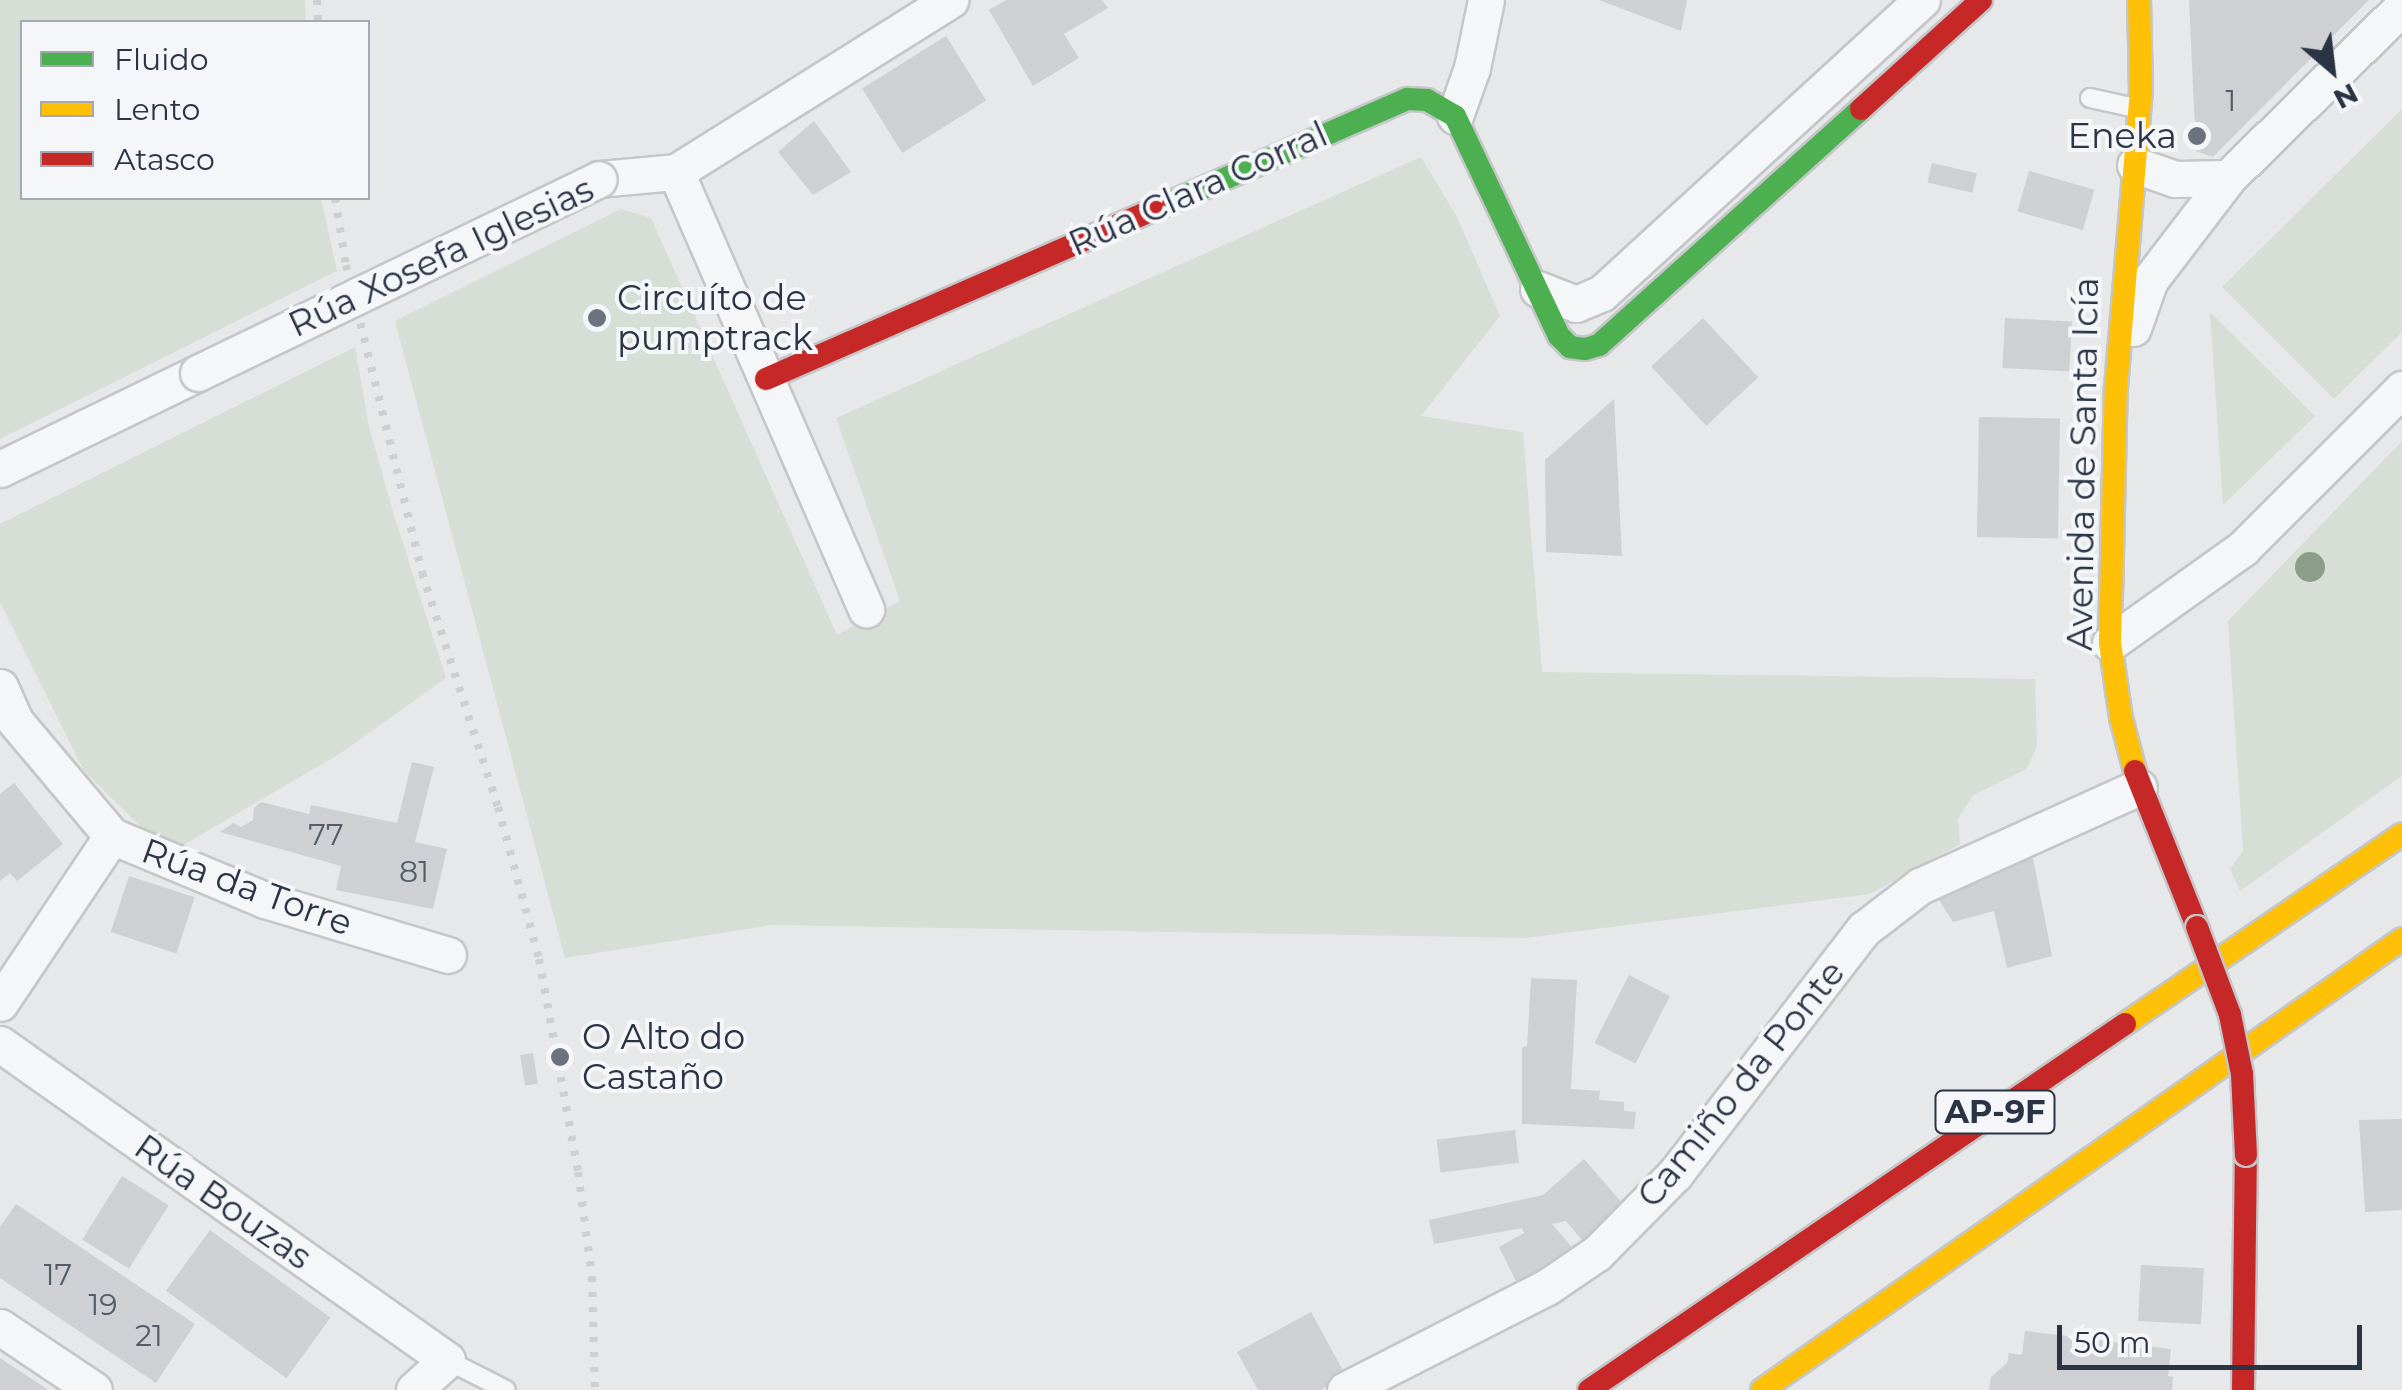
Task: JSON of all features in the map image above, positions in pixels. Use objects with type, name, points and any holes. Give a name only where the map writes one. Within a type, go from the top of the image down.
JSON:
[{"type":"main road","points":[[1455,116],[1558,336],[1570,347],[1584,350],[1611,338],[1981,0]]},
{"type":"main road","name":"Avenida de Santa Icía","points":[[2138,0],[2140,109],[2116,388],[2110,643],[2121,718],[2139,787],[2230,1014],[2242,1074],[2246,1155],[2243,1390]]},
{"type":"main road","name":"Rúa Clara Corral","points":[[766,379],[1389,105],[1428,100],[1455,116]]},
{"type":"main road","name":"AP-9F","points":[[1588,1390],[2402,834]]},
{"type":"main road","name":"AP-9F","points":[[1770,1385],[2402,939]]},
{"type":"main road","points":[[1579,1390],[1633,1360]]},
{"type":"street","points":[[866,609],[676,172],[950,0]]},
{"type":"street","points":[[1455,116],[1472,68],[1486,0]]},
{"type":"street","points":[[1538,289],[1576,304],[1602,293],[1922,0]]},
{"type":"street","points":[[2116,388],[2150,280],[2228,178],[2402,7]]},
{"type":"street","points":[[2135,165],[2175,180],[2228,178]]},
{"type":"street","name":"Rúa Xosefa Iglesias","points":[[0,468],[599,179],[676,172]]},
{"type":"street","points":[[2110,643],[2243,548],[2402,389]]},
{"type":"street","name":"Rúa da Torre","points":[[0,686],[15,721],[112,836],[265,900],[448,955]]},
{"type":"street","name":"Camiño da Ponte","points":[[1345,1390],[1546,1287],[1597,1253],[1674,1174],[1864,928],[1920,886],[2139,787]]},
{"type":"street","points":[[0,1003],[112,836]]},
{"type":"street","name":"Rúa Bouzas","points":[[0,1044],[447,1360]]},
{"type":"street","points":[[0,1327],[94,1390]]},
{"type":"street","points":[[414,1390],[447,1360]]},
{"type":"lane","points":[[2090,98],[2140,109]]},
{"type":"lane","points":[[447,1360],[506,1390]]},
{"type":"shaded area","points":[[0,0],[305,0],[306,20],[20,20],[20,200],[321,200],[337,271],[0,439]]},
{"type":"shaded area","points":[[2402,109],[2402,332],[2334,399],[2222,287]]},
{"type":"shaded area","points":[[1421,157],[1457,217],[1500,316],[1421,416],[1523,432],[1542,672],[2035,679],[2037,746],[2027,769],[1973,795],[1958,819],[1960,844],[1870,894],[1525,938],[772,925],[565,958],[395,321],[621,209],[651,218],[837,635],[900,601],[836,418]]},
{"type":"shaded area","points":[[2210,312],[2315,416],[2223,505]]},
{"type":"shaded area","points":[[355,347],[369,427],[446,678],[341,753],[180,847],[143,829],[84,771],[0,602],[0,524]]},
{"type":"shaded area","points":[[2402,441],[2402,776],[2240,891],[2230,869],[2243,851],[2228,621]]},
{"type":"building","points":[[1006,0],[1102,0],[1108,8],[1064,34],[1079,58],[1033,86],[989,10]]},
{"type":"building","points":[[1599,0],[1687,0],[1681,31]]},
{"type":"building","points":[[2189,0],[2369,0],[2213,157],[2196,151]]},
{"type":"building","points":[[946,36],[986,100],[902,153],[862,88]]},
{"type":"building","points":[[814,121],[851,172],[813,195],[778,152]]},
{"type":"building","points":[[1932,163],[1977,173],[1972,193],[1928,182]]},
{"type":"building","points":[[2029,171],[2094,190],[2083,230],[2017,211]]},
{"type":"building","points":[[1703,318],[1758,377],[1706,426],[1651,366]]},
{"type":"building","points":[[2005,318],[2072,322],[2069,371],[2002,368]]},
{"type":"building","points":[[1614,399],[1622,556],[1546,552],[1545,460]]},
{"type":"building","points":[[1979,417],[2060,418],[2058,538],[1977,537]]},
{"type":"building","points":[[412,762],[434,767],[415,842],[447,849],[433,909],[336,890],[341,866],[220,832],[233,823],[241,827],[253,820],[254,808],[261,802],[309,814],[311,805],[397,823]]},
{"type":"building","points":[[14,783],[63,844],[17,881],[10,873],[0,881],[0,794]]},
{"type":"building","points":[[2033,858],[2052,956],[2007,968],[1994,911],[1953,922],[1939,900],[2015,862]]},
{"type":"building","points":[[129,876],[195,897],[176,953],[111,932]]},
{"type":"building","points":[[1629,975],[1670,996],[1635,1064],[1594,1043]]},
{"type":"building","points":[[1531,978],[1577,980],[1571,1089],[1600,1091],[1599,1100],[1624,1102],[1624,1111],[1636,1112],[1634,1129],[1522,1124],[1522,1048],[1527,1046]]},
{"type":"building","name":"O Alto do Castaño","points":[[533,1053],[538,1084],[525,1086],[520,1055]]},
{"type":"building","points":[[2402,1119],[2402,1210],[2365,1212],[2359,1120]]},
{"type":"building","points":[[1515,1130],[1519,1163],[1441,1172],[1437,1140]]},
{"type":"building","points":[[1584,1159],[1630,1212],[1587,1246],[1566,1221],[1552,1224],[1577,1253],[1520,1289],[1499,1247],[1524,1233],[1522,1228],[1434,1244],[1429,1220],[1543,1195]]},
{"type":"building","points":[[122,1176],[169,1205],[129,1269],[82,1240]]},
{"type":"building","points":[[16,1204],[195,1324],[156,1383],[0,1278],[0,1227]]},
{"type":"building","points":[[210,1230],[331,1318],[286,1378],[166,1291]]},
{"type":"building","points":[[2141,1265],[2204,1268],[2201,1324],[2138,1321]]},
{"type":"building","points":[[1311,1312],[1346,1376],[1321,1390],[1258,1390],[1237,1352]]},
{"type":"building","points":[[2025,1331],[2171,1349],[2168,1376],[2173,1377],[2172,1390],[1989,1390],[1991,1377],[2007,1363],[2009,1353],[2022,1355]]},
{"type":"building","points":[[0,1358],[41,1385],[48,1390],[0,1390]]},
{"type":"railway","points":[[317,0],[318,20]]},
{"type":"railway","points":[[335,200],[346,265],[422,573],[498,807],[539,959],[578,1172],[592,1277],[595,1390]]},
{"type":"traffic: fast","points":[[1160,207],[1407,99],[1427,100],[1455,116],[1559,336],[1570,347],[1585,349],[1599,345],[1861,109]]},
{"type":"traffic: slow","points":[[2135,771],[2121,718],[2110,643],[2116,388],[2141,93],[2139,0]]},
{"type":"traffic: slow","points":[[2125,1024],[2402,834]]},
{"type":"traffic: slow","points":[[1762,1390],[2402,939]]},
{"type":"traffic: jam","points":[[1861,109],[1981,0]]},
{"type":"traffic: jam","points":[[766,379],[1160,207]]},
{"type":"traffic: jam","points":[[2135,771],[2197,927]]},
{"type":"traffic: jam","points":[[2197,927],[2230,1015],[2242,1074],[2246,1155]]},
{"type":"traffic: jam","points":[[1589,1390],[2125,1024]]},
{"type":"traffic: jam","points":[[2243,1390],[2246,1155]]},
{"type":"place","name":"Eneka","points":[[2197,136]]},
{"type":"place","name":"Circuíto de pumptrack","points":[[597,318]]},
{"type":"place","name":"O Alto do Castaño","points":[[560,1057]]}]
